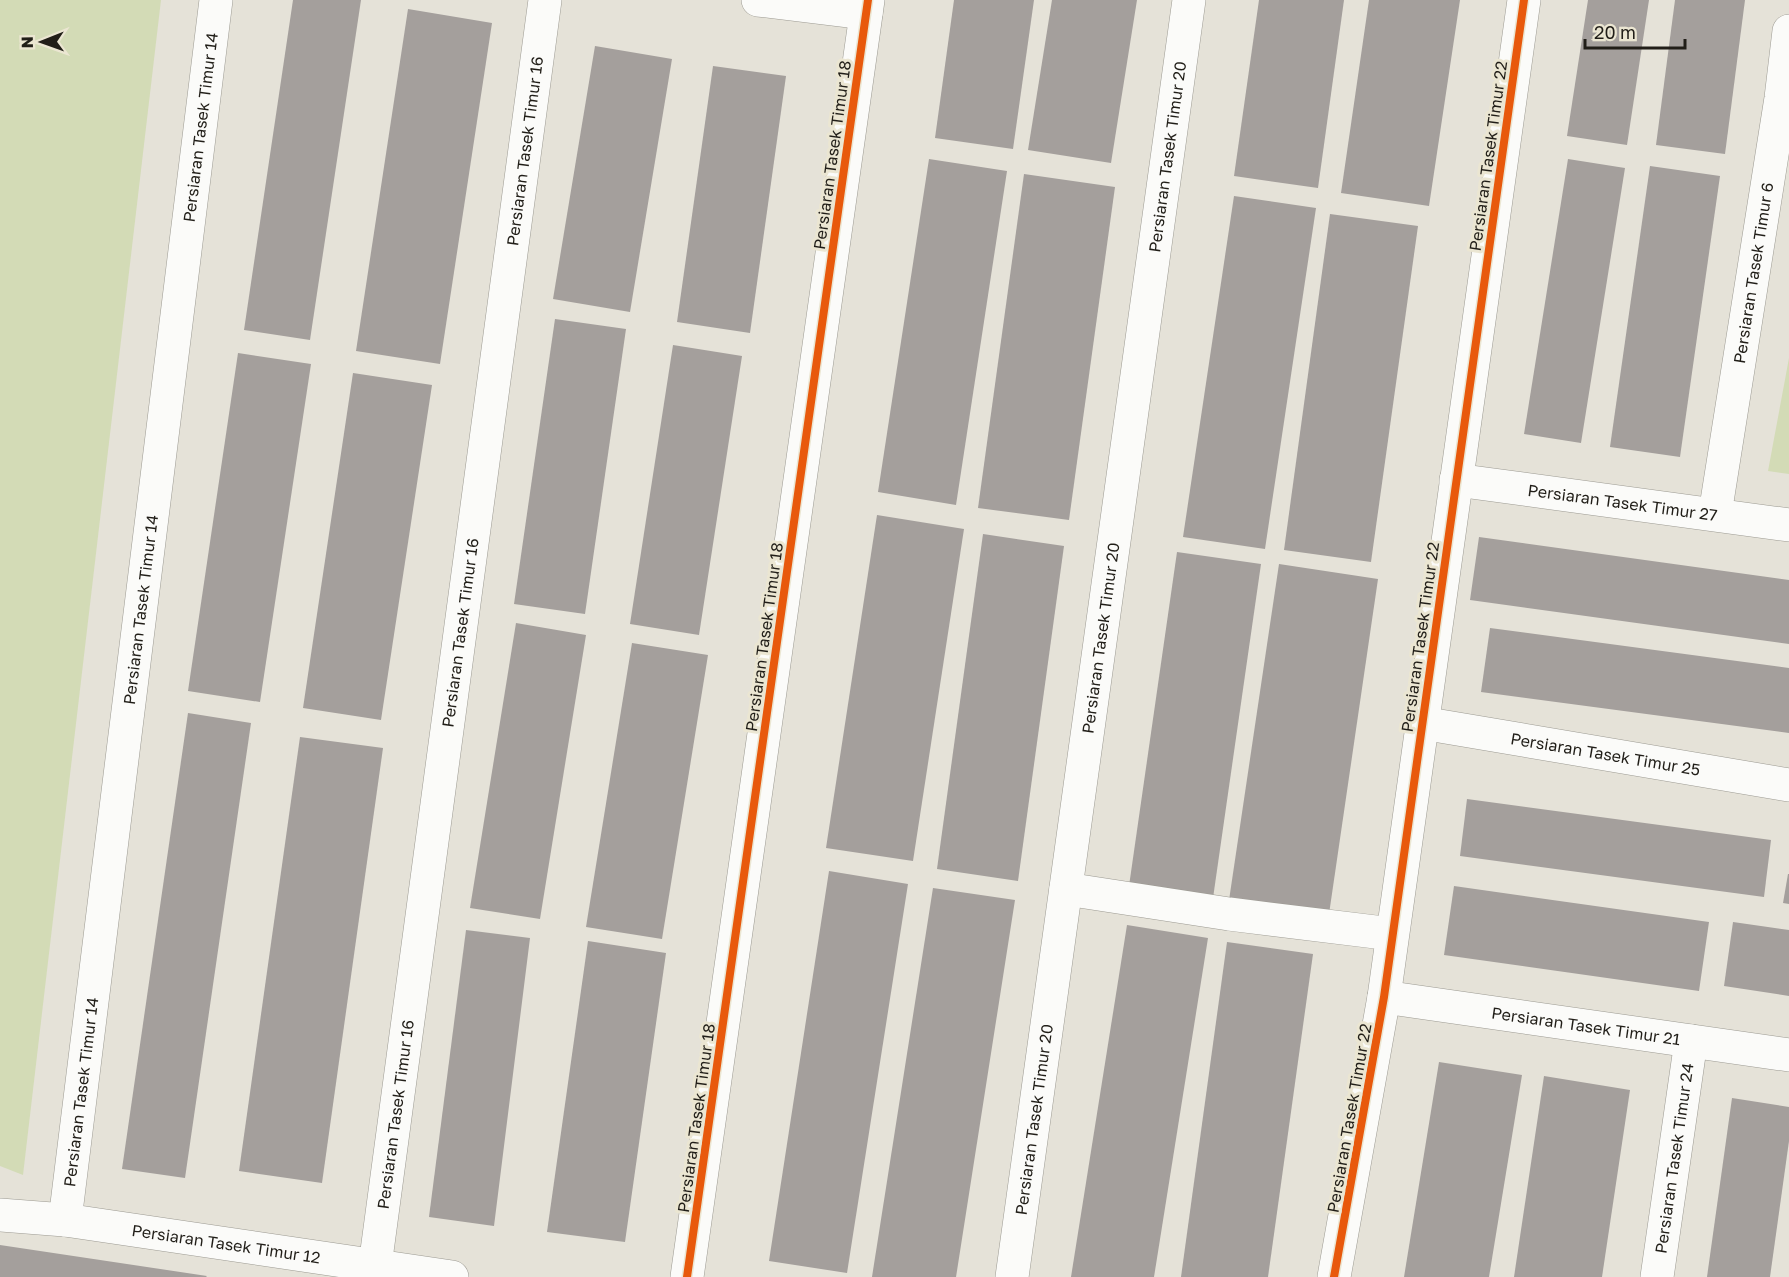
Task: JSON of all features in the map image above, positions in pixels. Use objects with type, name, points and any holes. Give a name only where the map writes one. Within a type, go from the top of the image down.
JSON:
[{"type":"street","name":"Persiaran Tasek Timur 14","points":[[65,1220],[216,0]]},
{"type":"street","name":"Persiaran Tasek Timur 16","points":[[375,1266],[545,0]]},
{"type":"street","points":[[758,0],[867,6]]},
{"type":"street","name":"Persiaran Tasek Timur 20","points":[[1012,1277],[1189,0]]},
{"type":"street","name":"Persiaran Tasek Timur 22","points":[[1334,1277],[1384,997],[1524,0]]},
{"type":"street","name":"Persiaran Tasek Timur 18","points":[[687,1277],[867,6]]},
{"type":"street","name":"Persiaran Tasek Timur 6","points":[[1715,514],[1785,98],[1789,32]]},
{"type":"street","name":"Persiaran Tasek Timur 27","points":[[1456,480],[1789,525]]},
{"type":"street","name":"Persiaran Tasek Timur 25","points":[[1422,723],[1789,785]]},
{"type":"street","points":[[1066,889],[1230,914],[1392,934]]},
{"type":"street","name":"Persiaran Tasek Timur 21","points":[[1384,997],[1789,1055]]},
{"type":"street","name":"Persiaran Tasek Timur 24","points":[[1657,1277],[1691,1041]]},
{"type":"street","name":"Persiaran Tasek Timur 12","points":[[0,1215],[65,1220],[452,1277]]},
{"type":"green space","points":[[0,0],[161,0],[23,1175],[0,1166]]},
{"type":"green space","points":[[1789,358],[1789,474],[1768,471]]},
{"type":"building","points":[[293,0],[361,0],[310,340],[244,330]]},
{"type":"building","points":[[954,0],[1034,0],[1013,149],[935,138]]},
{"type":"building","points":[[1052,0],[1137,0],[1111,163],[1028,150]]},
{"type":"building","points":[[1259,0],[1344,0],[1318,188],[1234,176]]},
{"type":"building","points":[[1369,0],[1460,0],[1429,206],[1341,193]]},
{"type":"building","points":[[1588,0],[1649,0],[1627,145],[1567,136]]},
{"type":"building","points":[[1675,0],[1745,0],[1725,154],[1656,145]]},
{"type":"building","points":[[408,9],[492,23],[440,364],[356,351]]},
{"type":"building","points":[[595,46],[672,59],[630,312],[553,299]]},
{"type":"building","points":[[713,66],[786,76],[750,333],[677,322]]},
{"type":"building","points":[[929,159],[1007,171],[956,505],[878,492]]},
{"type":"building","points":[[1568,159],[1625,168],[1581,443],[1524,434]]},
{"type":"building","points":[[1650,166],[1720,176],[1680,457],[1610,447]]},
{"type":"building","points":[[1024,174],[1115,187],[1069,520],[978,508]]},
{"type":"building","points":[[1234,196],[1316,208],[1265,549],[1183,537]]},
{"type":"building","points":[[1330,214],[1418,226],[1371,562],[1284,550]]},
{"type":"building","points":[[555,319],[626,329],[585,614],[514,604]]},
{"type":"building","points":[[673,345],[742,356],[699,635],[630,624]]},
{"type":"building","points":[[238,353],[311,364],[260,702],[188,691]]},
{"type":"building","points":[[353,373],[432,385],[381,720],[303,708]]},
{"type":"building","points":[[877,515],[964,529],[913,861],[826,848]]},
{"type":"building","points":[[983,534],[1064,546],[1018,881],[937,869]]},
{"type":"building","points":[[1479,537],[1789,580],[1789,644],[1470,600]]},
{"type":"building","points":[[1177,552],[1261,564],[1212,905],[1128,893]]},
{"type":"building","points":[[1279,564],[1378,579],[1328,921],[1228,907]]},
{"type":"building","points":[[516,623],[586,635],[540,919],[470,908]]},
{"type":"building","points":[[1490,628],[1789,668],[1789,733],[1481,692]]},
{"type":"building","points":[[632,643],[708,655],[662,939],[586,927]]},
{"type":"building","points":[[188,713],[251,723],[185,1178],[122,1169]]},
{"type":"building","points":[[300,737],[383,748],[322,1183],[239,1171]]},
{"type":"building","points":[[1467,799],[1771,840],[1764,897],[1460,856]]},
{"type":"building","points":[[829,871],[908,884],[847,1273],[769,1261]]},
{"type":"building","points":[[1789,874],[1789,904],[1783,903]]},
{"type":"building","points":[[1454,886],[1709,922],[1699,991],[1444,955]]},
{"type":"building","points":[[933,888],[1015,900],[956,1277],[872,1277]]},
{"type":"building","points":[[1733,922],[1789,930],[1789,996],[1724,986]]},
{"type":"building","points":[[1127,925],[1208,938],[1154,1277],[1071,1277]]},
{"type":"building","points":[[466,930],[530,938],[494,1226],[429,1217]]},
{"type":"building","points":[[588,941],[666,953],[625,1242],[547,1232]]},
{"type":"building","points":[[1227,942],[1313,954],[1268,1277],[1181,1277]]},
{"type":"building","points":[[1439,1062],[1522,1075],[1489,1277],[1404,1277]]},
{"type":"building","points":[[1544,1076],[1630,1090],[1602,1277],[1514,1277]]},
{"type":"building","points":[[1732,1098],[1789,1107],[1789,1141],[1770,1277],[1707,1277]]},
{"type":"building","points":[[0,1245],[207,1276],[0,1277]]},
{"type":"cycle path","points":[[687,1277],[868,0]]},
{"type":"cycle path","points":[[1334,1277],[1384,997],[1524,0]]}]
